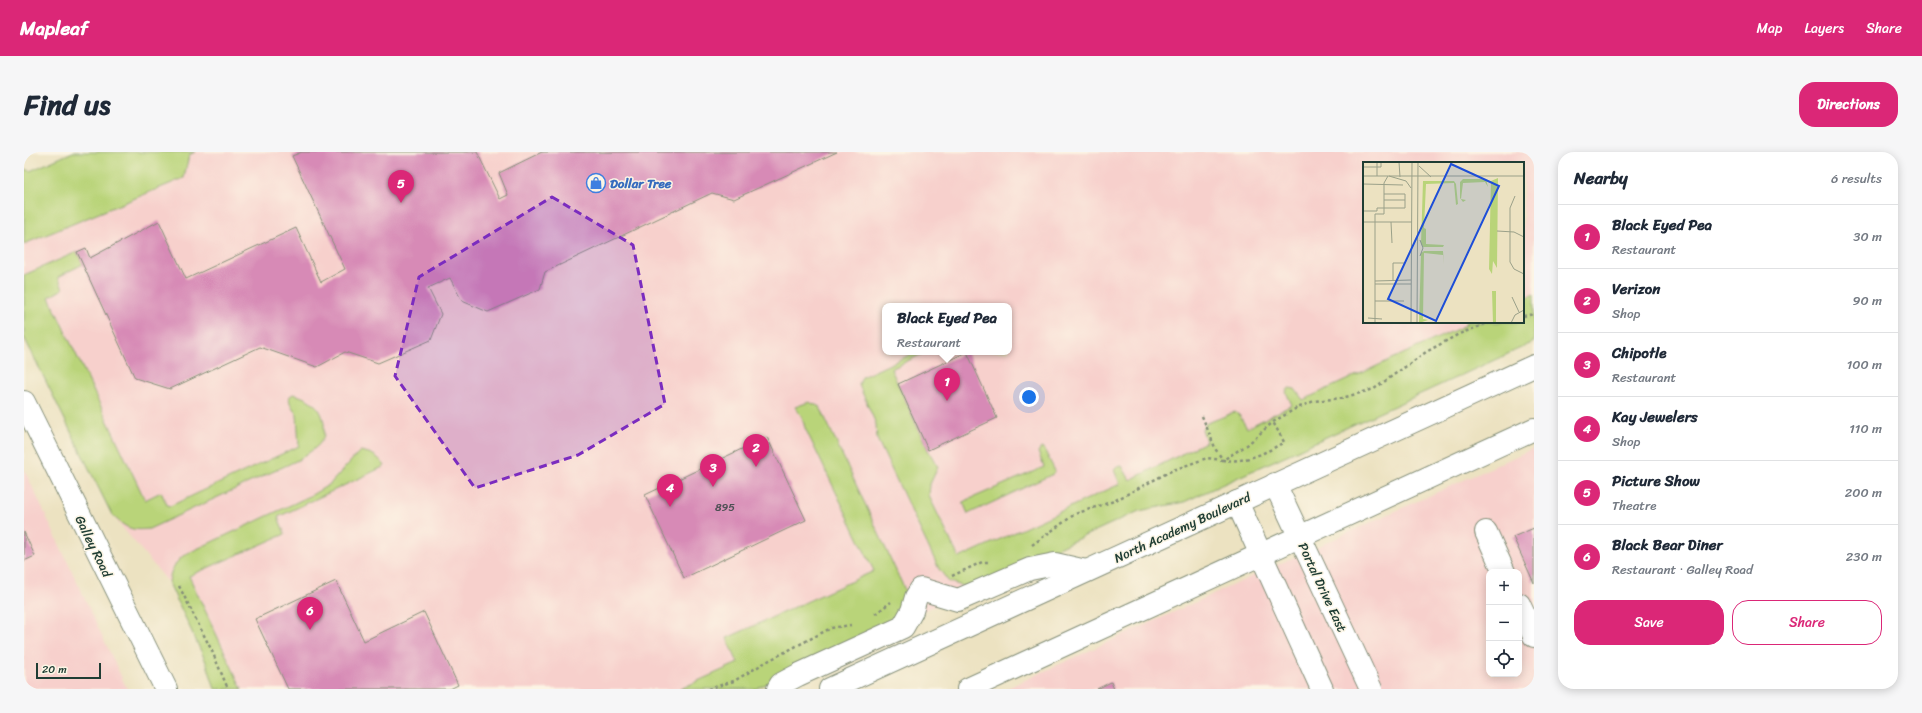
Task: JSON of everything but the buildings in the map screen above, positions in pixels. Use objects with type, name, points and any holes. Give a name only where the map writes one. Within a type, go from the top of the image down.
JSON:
[{"type":"main road","name":"North Academy Boulevard","points":[[830,689],[1534,366]]},
{"type":"main road","name":"Galley Road","points":[[24,402],[166,689]]},
{"type":"main road","points":[[968,689],[1534,429]]},
{"type":"main road","name":"Portal Drive East","points":[[1275,484],[1371,689]]},
{"type":"main road","points":[[1237,502],[1322,689]]},
{"type":"main road","points":[[1486,532],[1503,569]]},
{"type":"main road","points":[[778,689],[781,684],[798,675],[903,627],[912,611],[916,597],[921,589],[958,600],[1030,569],[1055,564],[1086,571]]},
{"type":"main road","points":[[1519,605],[1534,636]]},
{"type":"path","points":[[1524,316],[1534,314]]},
{"type":"path","points":[[1223,460],[1247,445],[1273,422],[1295,408],[1314,401],[1342,398],[1374,389],[1426,352],[1459,334],[1488,323]]},
{"type":"path","points":[[1202,416],[1216,450],[1223,460]]},
{"type":"path","points":[[1030,547],[1075,514],[1114,501],[1173,470],[1207,458],[1235,462],[1268,451],[1284,442],[1273,422]]},
{"type":"path","points":[[950,577],[982,562],[989,562]]},
{"type":"path","points":[[180,586],[212,651],[228,689]]},
{"type":"path","points":[[871,617],[893,601]]},
{"type":"path","points":[[708,689],[734,681],[766,662],[831,628],[854,625]]},
{"type":"highlighted area","points":[[552,197],[633,245],[665,404],[578,455],[475,488],[395,376],[419,277]]},
{"type":"shaded area","points":[[73,152],[1534,152],[1534,342],[1184,502],[1139,511],[755,689],[215,689],[207,664],[169,583],[112,515],[24,337],[24,169],[30,171]]},
{"type":"shaded area","points":[[1534,448],[1534,689],[1005,689]]},
{"type":"shaded area","points":[[24,469],[127,689],[24,689]]},
{"type":"green space","points":[[73,152],[195,152],[189,155],[184,178],[24,244],[24,169],[30,171]]},
{"type":"green space","points":[[77,252],[83,264],[58,277],[63,289],[49,297],[145,500],[161,492],[168,507],[299,446],[297,415],[290,403],[289,397],[293,394],[314,404],[321,412],[324,424],[324,436],[320,443],[298,460],[149,529],[133,529],[121,523],[112,515],[24,337],[24,275]]},
{"type":"green space","points":[[1534,294],[1534,342],[1184,502],[1139,511],[970,588],[949,582],[939,569],[877,439],[876,424],[859,385],[862,377],[910,355],[920,355],[891,369],[928,450],[938,467],[930,484],[929,496],[959,558],[1120,484],[1114,470],[1117,467],[1122,466],[1130,480],[1206,442],[1202,429],[1205,424],[1235,412],[1239,415],[1247,428],[1292,405],[1286,392],[1289,388],[1295,389],[1303,400],[1466,325],[1465,323],[1524,323],[1524,299]]},
{"type":"green space","points":[[809,402],[820,407],[905,590],[906,601],[895,624],[755,689],[680,689],[738,663],[727,638],[874,571],[805,428],[802,417],[795,407]]},
{"type":"green space","points":[[1041,448],[1044,449],[1055,471],[1053,474],[968,514],[963,502],[1044,467],[1038,452]]},
{"type":"green space","points":[[360,451],[374,456],[385,466],[278,517],[285,534],[189,576],[242,689],[215,689],[207,664],[169,583],[170,574],[174,567],[184,555],[310,496],[330,484]]},
{"type":"place","name":"Dollar Tree","points":[[596,183]]},
{"type":"place","name":"Picture Show","points":[[401,203]]},
{"type":"place","name":"Black Eyed Pea","points":[[947,401]]},
{"type":"place","name":"Verizon","points":[[756,467]]},
{"type":"place","name":"Chipotle","points":[[713,487]]},
{"type":"place","name":"Kay Jewelers","points":[[670,507]]},
{"type":"place","name":"Black Bear Diner","points":[[310,630]]}]
